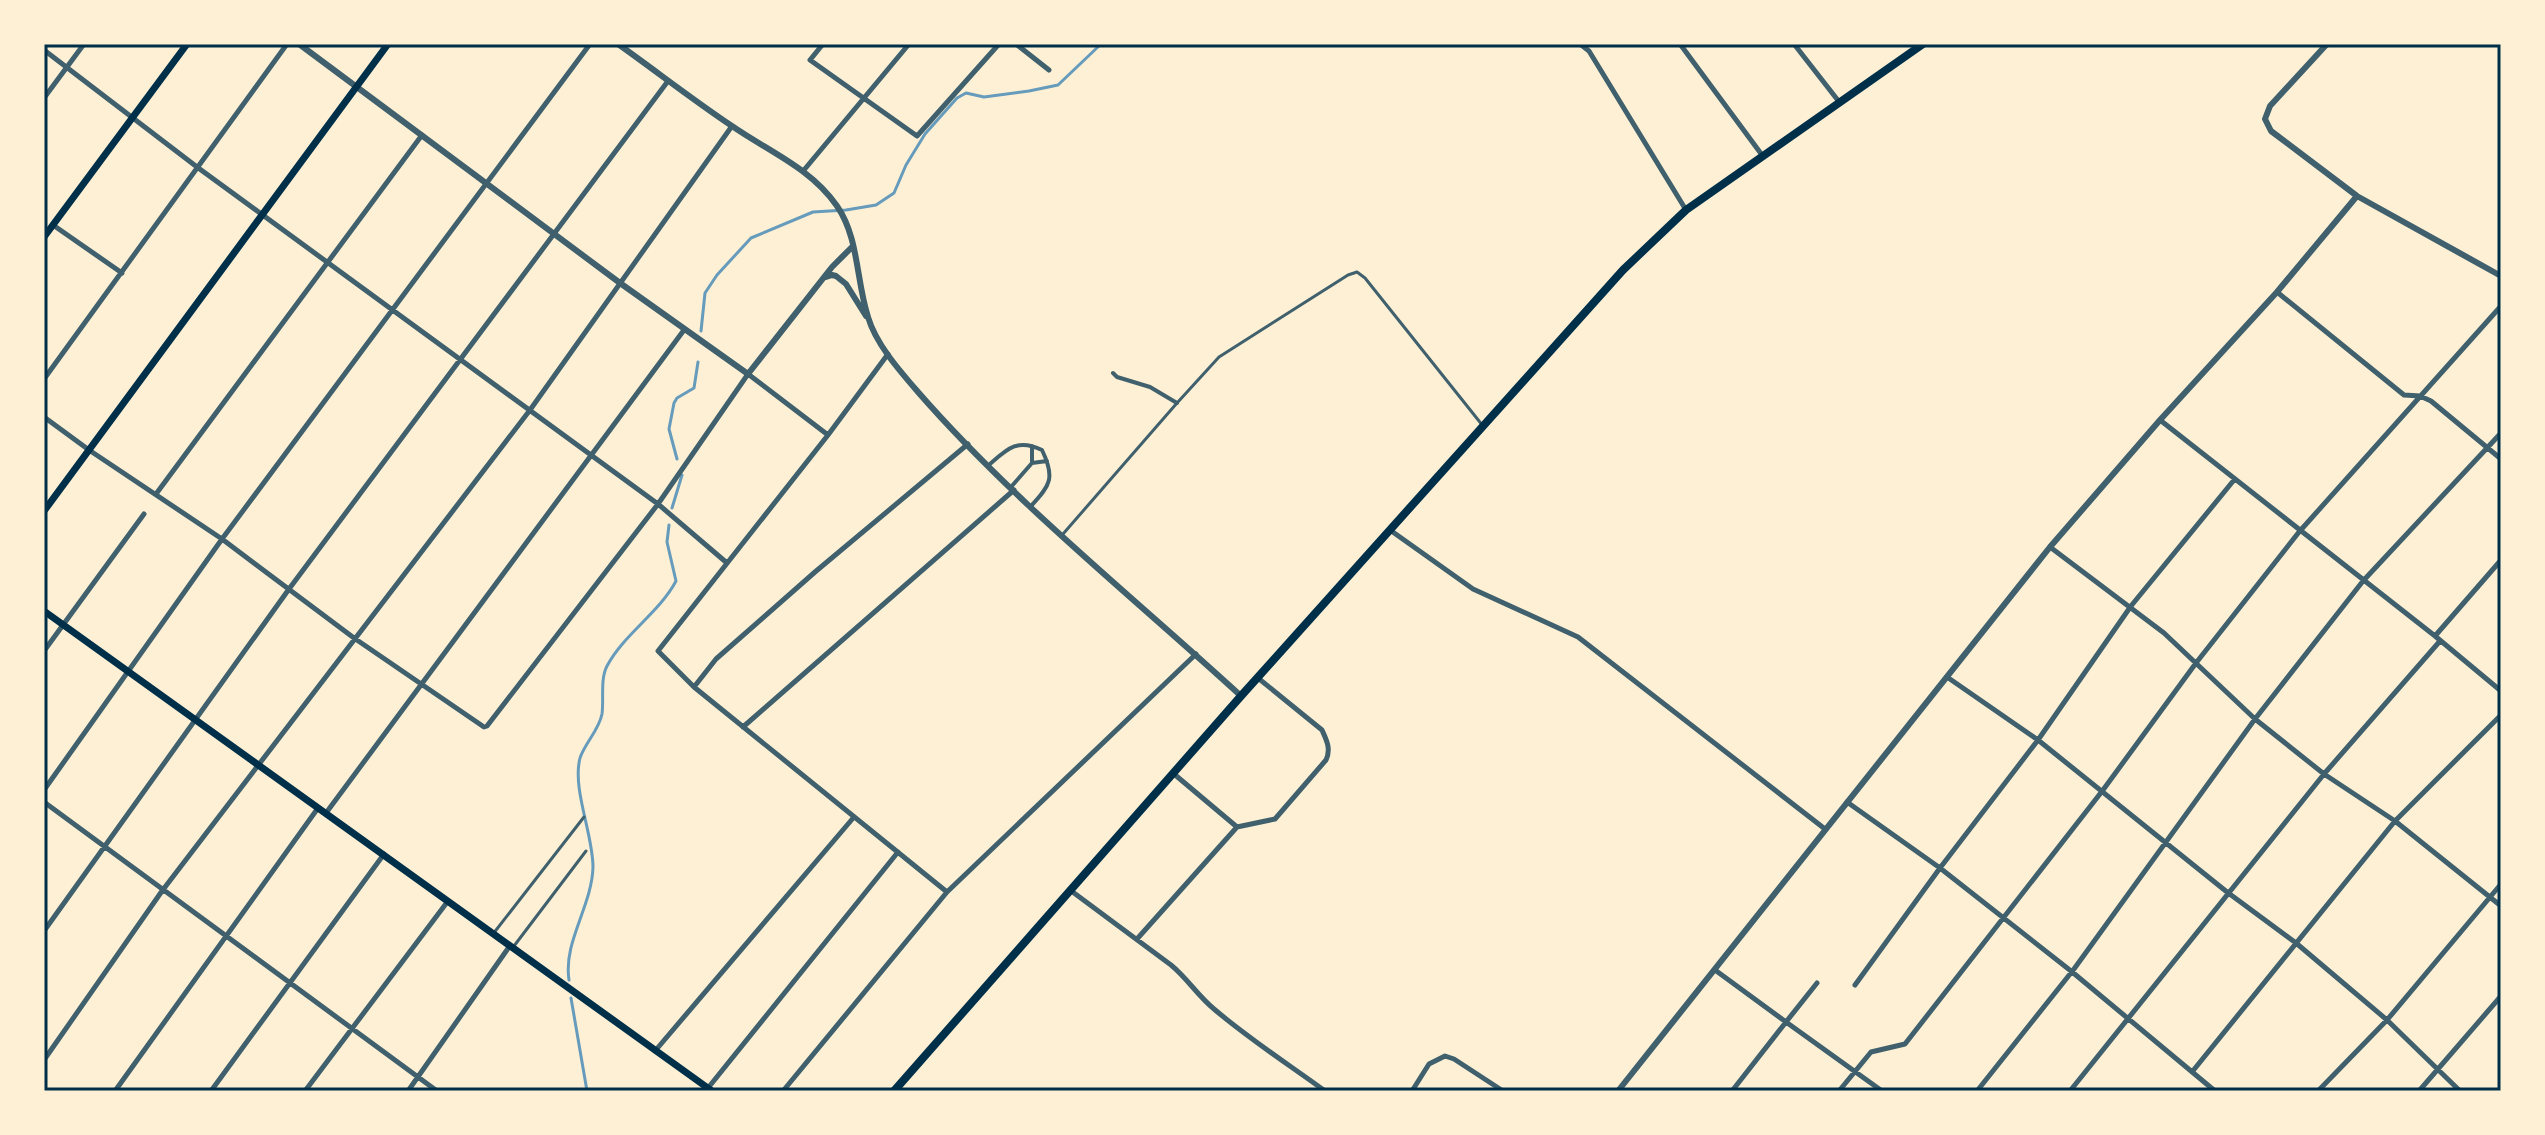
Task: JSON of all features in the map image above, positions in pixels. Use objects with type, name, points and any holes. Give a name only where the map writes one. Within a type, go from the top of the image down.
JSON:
[{"type":"main road","points":[[44,237],[187,44]]},
{"type":"main road","points":[[44,511],[388,44]]},
{"type":"main road","points":[[894,1091],[1257,677],[1623,270],[1686,210],[1923,44]]},
{"type":"main road","points":[[44,611],[710,1089]]},
{"type":"street","points":[[44,98],[84,44]]},
{"type":"street","points":[[44,379],[287,44]]},
{"type":"street","points":[[299,44],[828,435]]},
{"type":"street","points":[[44,790],[222,539],[590,44]]},
{"type":"street","points":[[618,44],[732,126],[804,170],[836,204],[853,246],[868,319]]},
{"type":"street","points":[[823,44],[810,60],[917,136],[999,44]]},
{"type":"street","points":[[804,170],[909,44]]},
{"type":"street","points":[[1016,44],[1049,70]]},
{"type":"street","points":[[1580,44],[1589,51],[1686,210]]},
{"type":"street","points":[[1680,44],[1762,155]]},
{"type":"street","points":[[1794,44],[1840,103]]},
{"type":"street","points":[[2327,44],[2270,106],[2265,119],[2271,131],[2357,196],[2501,276]]},
{"type":"street","points":[[44,50],[197,167],[658,504],[727,563]]},
{"type":"street","points":[[44,931],[289,589],[669,80]]},
{"type":"street","points":[[44,1060],[162,891],[530,410],[732,126]]},
{"type":"street","points":[[156,494],[422,135]]},
{"type":"street","points":[[1618,1091],[2050,547],[2277,292],[2357,196]]},
{"type":"street","points":[[53,225],[122,273]]},
{"type":"street","points":[[44,417],[222,539],[420,685],[485,727],[658,504],[748,374],[824,277],[853,246]]},
{"type":"street","points":[[824,277],[832,275],[842,280],[888,354],[919,393],[968,444],[1061,536],[1241,696]]},
{"type":"street","points":[[2277,292],[2404,395],[2420,396],[2431,401],[2501,459]]},
{"type":"street","points":[[1839,1091],[1871,1052],[1905,1044],[2299,532],[2501,306]]},
{"type":"street","points":[[115,1091],[227,935],[420,685],[684,330]]},
{"type":"street","points":[[888,354],[828,435],[658,649],[694,687],[947,892]]},
{"type":"street","points":[[1113,373],[1150,387],[1177,403]]},
{"type":"street","points":[[2160,420],[2501,691]]},
{"type":"street","points":[[1977,1091],[2071,971],[2255,719],[2363,581],[2501,433]]},
{"type":"street","points":[[694,687],[716,659],[968,444]]},
{"type":"street","points":[[989,465],[1011,447],[1025,444],[1042,450],[1051,467],[1051,481],[1031,506]]},
{"type":"street","points":[[743,727],[1012,488],[1032,463],[1032,446]]},
{"type":"street","points":[[1032,463],[1047,461]]},
{"type":"street","points":[[1855,985],[2038,740],[2131,606],[2234,480]]},
{"type":"street","points":[[44,651],[144,514]]},
{"type":"street","points":[[1389,529],[1473,589],[1578,637],[1825,829]]},
{"type":"street","points":[[2050,547],[2131,606],[2255,719],[2324,774],[2395,821],[2501,906]]},
{"type":"street","points":[[2070,1091],[2227,892],[2501,560]]},
{"type":"street","points":[[783,1091],[947,892],[1196,654]]},
{"type":"street","points":[[1137,939],[1237,827],[1275,819],[1326,760],[1328,741],[1322,730],[1257,677]]},
{"type":"street","points":[[1947,677],[2038,740],[2227,892],[2296,943],[2387,1020],[2460,1091]]},
{"type":"street","points":[[2192,1072],[2395,821],[2501,715]]},
{"type":"street","points":[[1174,774],[1237,827]]},
{"type":"street","points":[[44,802],[437,1091]]},
{"type":"street","points":[[1847,802],[2003,917],[2215,1091]]},
{"type":"street","points":[[655,1051],[854,817]]},
{"type":"street","points":[[710,1089],[898,852]]},
{"type":"street","points":[[211,1091],[384,854]]},
{"type":"street","points":[[2318,1091],[2387,1020],[2501,884]]},
{"type":"street","points":[[1070,890],[1186,977],[1220,1014],[1325,1091]]},
{"type":"street","points":[[305,1091],[449,900]]},
{"type":"street","points":[[408,1091],[511,948]]},
{"type":"street","points":[[1715,970],[1882,1091]]},
{"type":"street","points":[[1732,1091],[1817,983]]},
{"type":"street","points":[[2419,1091],[2501,996]]},
{"type":"street","points":[[1412,1091],[1429,1064],[1445,1056],[1503,1091]]},
{"type":"lane","points":[[1061,536],[1219,357],[1357,272],[1483,426]]},
{"type":"lane","points":[[493,934],[584,817]]},
{"type":"lane","points":[[511,948],[586,851]]},
{"type":"waterway","points":[[701,331],[705,293],[751,238],[813,212],[876,205],[894,193],[906,165],[925,134],[957,98],[966,93],[984,97],[1058,85],[1101,44]]},
{"type":"waterway","points":[[677,459],[669,429],[674,403],[694,388],[698,362]]},
{"type":"waterway","points":[[672,508],[682,475]]},
{"type":"waterway","points":[[569,980],[570,952],[588,896],[593,867],[579,783],[580,758],[600,720],[607,666],[676,581],[667,542],[669,525]]},
{"type":"waterway","points":[[571,998],[587,1091]]}]
